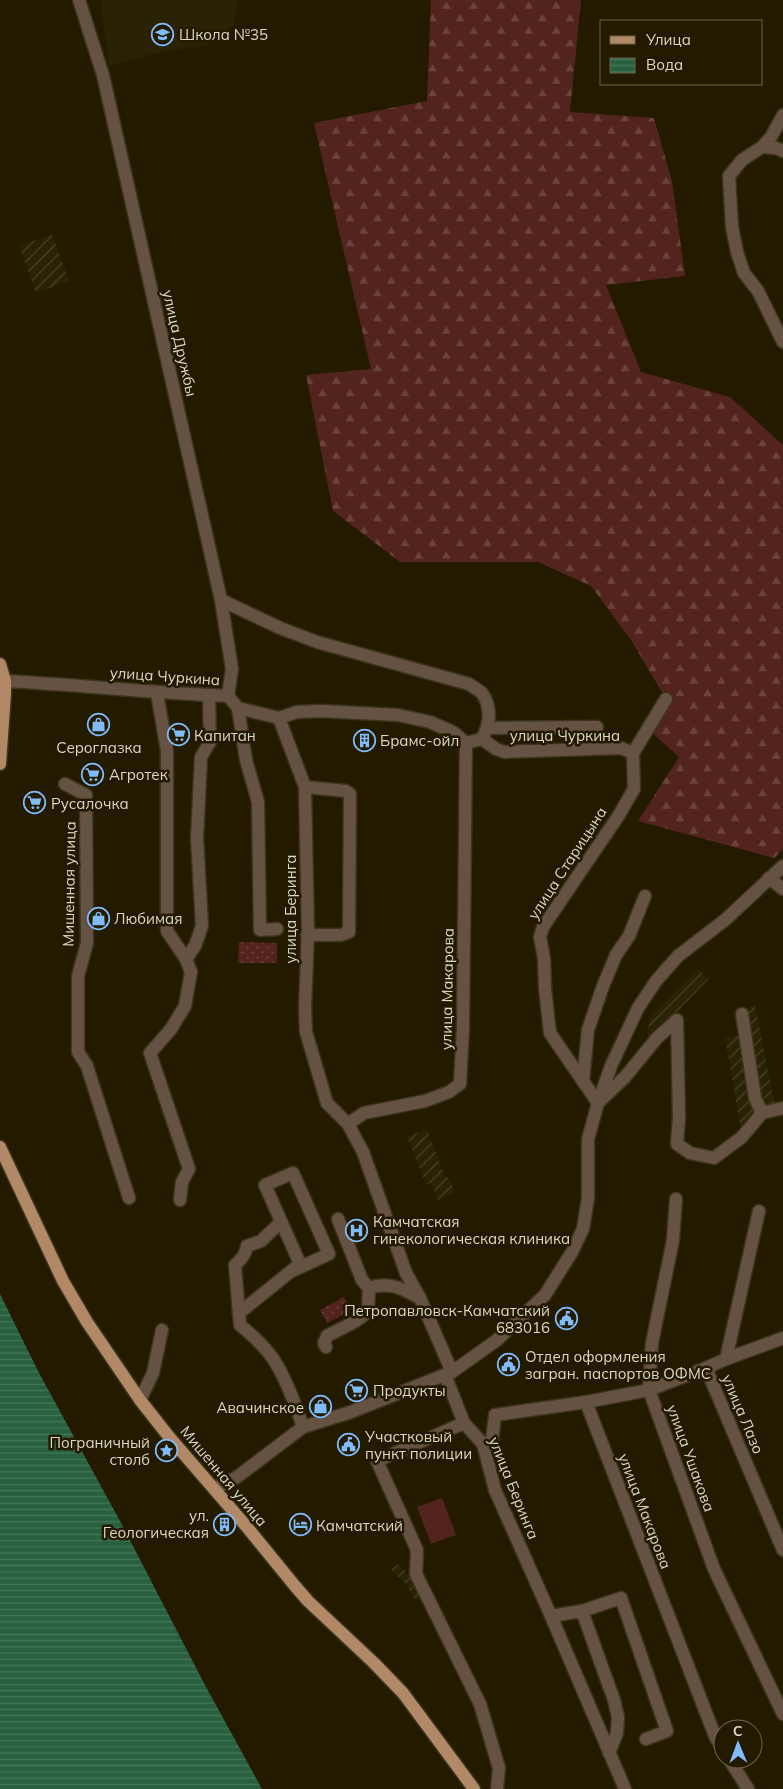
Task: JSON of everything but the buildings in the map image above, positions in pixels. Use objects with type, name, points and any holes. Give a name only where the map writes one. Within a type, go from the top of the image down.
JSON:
[{"type":"main road","points":[[0,664],[5,681],[0,764]]},
{"type":"main road","name":"Мишенная улица","points":[[0,1147],[63,1281],[87,1322],[140,1400],[308,1601],[374,1662],[403,1693],[474,1789]]},
{"type":"street","name":"улица Дружбы","points":[[79,0],[103,75],[221,600],[232,669],[228,696]]},
{"type":"street","points":[[783,115],[771,137],[762,148],[742,160],[729,176],[732,227],[737,252],[744,273],[758,291],[783,342]]},
{"type":"street","points":[[762,148],[776,148],[783,151]]},
{"type":"street","points":[[221,600],[280,628],[317,642],[469,684],[482,692],[490,713],[485,734]]},
{"type":"street","name":"улица Чуркина","points":[[5,681],[66,684],[158,694],[228,696],[238,708]]},
{"type":"street","points":[[158,694],[167,751],[167,931],[186,959],[191,972],[185,1006],[171,1029],[150,1053],[188,1169],[182,1182],[180,1200]]},
{"type":"street","points":[[186,959],[195,946],[202,926],[197,838],[202,757],[210,742],[209,696]]},
{"type":"street","points":[[633,752],[666,699]]},
{"type":"street","points":[[277,929],[260,930],[258,802],[246,760],[238,708],[279,718],[297,712],[321,711],[398,715],[430,722],[452,732],[466,743],[485,734],[597,727]]},
{"type":"street","name":"улица Беринга","points":[[279,718],[305,787],[308,935],[306,1032],[327,1103],[348,1124],[362,1152],[406,1273],[420,1298],[464,1423],[483,1444],[494,1490],[551,1616],[625,1789]]},
{"type":"street","name":"улица Чуркина","points":[[485,734],[496,749],[504,752],[621,748],[633,752]]},
{"type":"street","name":"улица Макарова","points":[[348,1124],[364,1113],[425,1100],[449,1092],[460,1084],[463,1028],[466,743]]},
{"type":"street","name":"улица Старицына","points":[[598,1103],[550,1033],[544,958],[540,938],[543,927],[619,815],[634,789],[633,752]]},
{"type":"street","name":"Мишенная улица","points":[[65,784],[86,795],[86,943],[78,976],[78,1052],[87,1066],[130,1198]]},
{"type":"street","points":[[305,787],[346,791],[350,794],[349,932],[341,935],[308,935]]},
{"type":"street","points":[[214,1489],[237,1477],[303,1427],[352,1412],[448,1374],[497,1340],[545,1295],[572,1252],[583,1230],[588,1198],[588,1139],[610,1066],[638,1008],[656,981],[678,956],[725,920],[783,866]]},
{"type":"street","points":[[769,878],[783,889]]},
{"type":"street","points":[[583,1081],[588,1030],[616,955],[629,936],[645,896]]},
{"type":"street","points":[[742,1014],[755,1098],[762,1113]]},
{"type":"street","points":[[598,1103],[625,1077],[656,1038],[677,1020],[679,1118],[677,1144],[690,1153],[714,1158],[742,1137],[762,1113],[783,1108]]},
{"type":"street","points":[[239,1313],[300,1264],[265,1185],[293,1173],[329,1254],[292,1271]]},
{"type":"street","name":"улица Ушакова","points":[[676,1199],[673,1240],[652,1343],[649,1390],[714,1569],[783,1714]]},
{"type":"street","name":"улица Лазо","points":[[758,1211],[726,1359],[706,1368],[783,1550]]},
{"type":"street","points":[[326,1347],[324,1343],[327,1336],[356,1321],[368,1312],[369,1288],[362,1280],[338,1219]]},
{"type":"street","points":[[281,1222],[261,1241],[247,1246],[239,1262],[235,1264],[240,1324],[256,1338],[277,1364],[293,1398],[303,1427]]},
{"type":"street","points":[[369,1288],[379,1284],[392,1285],[420,1298]]},
{"type":"street","points":[[140,1400],[153,1373],[162,1330]]},
{"type":"street","points":[[726,1359],[783,1338]]},
{"type":"street","points":[[483,1444],[492,1440],[495,1415],[586,1402],[649,1390],[706,1368]]},
{"type":"street","name":"улица Макарова","points":[[586,1402],[713,1731]]},
{"type":"street","points":[[464,1423],[377,1461],[417,1550],[416,1574],[480,1704],[499,1768],[497,1789]]},
{"type":"street","points":[[551,1616],[582,1611],[621,1598],[667,1731],[646,1739]]},
{"type":"street","points":[[582,1611],[614,1700],[618,1717],[617,1734],[608,1753]]},
{"type":"street","points":[[735,1769],[748,1789]]},
{"type":"shaded area","name":"Школа №35","points":[[100,0],[238,0],[235,24],[208,45],[160,52],[109,66]]},
{"type":"shaded area","points":[[52,234],[69,281],[36,293],[19,246]]},
{"type":"shaded area","points":[[698,969],[709,979],[647,1042],[650,1017]]},
{"type":"shaded area","points":[[755,1005],[775,1106],[763,1109],[744,1010]]},
{"type":"shaded area","points":[[739,1035],[757,1111],[741,1130],[725,1038]]},
{"type":"shaded area","points":[[427,1129],[445,1176],[449,1178],[455,1193],[438,1200],[431,1183],[426,1184],[407,1137]]},
{"type":"shaded area","points":[[398,1564],[417,1583],[424,1595],[416,1600],[404,1582],[391,1570]]},
{"type":"green space","points":[[431,0],[581,0],[570,112],[654,118],[672,181],[685,276],[606,285],[641,372],[730,397],[783,445],[783,849],[774,858],[638,821],[679,757],[648,729],[666,699],[631,640],[591,586],[538,562],[400,562],[333,511],[306,375],[371,369],[314,123],[427,101]]},
{"type":"green space","points":[[239,942],[277,943],[277,963],[238,963]]},
{"type":"green space","points":[[344,1297],[351,1310],[327,1323],[320,1310]]},
{"type":"green space","points":[[442,1498],[456,1535],[431,1544],[417,1507]]},
{"type":"water","points":[[0,1294],[39,1373],[262,1789],[0,1789]]},
{"type":"place","name":"Школа №35","points":[[163,34]]},
{"type":"place","name":"Сероглазка","points":[[99,724]]},
{"type":"place","name":"Капитан","points":[[178,735]]},
{"type":"place","name":"Брамс-ойл","points":[[364,740]]},
{"type":"place","name":"Агротек","points":[[93,774]]},
{"type":"place","name":"Русалочка","points":[[35,803]]},
{"type":"place","name":"Любимая","points":[[98,918]]},
{"type":"place","name":"Камчатская гинекологическая клиника","points":[[357,1230]]},
{"type":"place","name":"Петропавловск-Камчатский 683016","points":[[566,1319]]},
{"type":"place","name":"Отдел оформления загран. паспортов ОФМС","points":[[509,1365]]},
{"type":"place","name":"Продукты","points":[[357,1390]]},
{"type":"place","name":"Авачинское","points":[[320,1407]]},
{"type":"place","name":"Участковый пункт полиции","points":[[349,1445]]},
{"type":"place","name":"Пограничный столб","points":[[166,1451]]},
{"type":"place","name":"ул. Геологическая","points":[[225,1524]]},
{"type":"place","name":"Камчатский","points":[[300,1525]]}]
